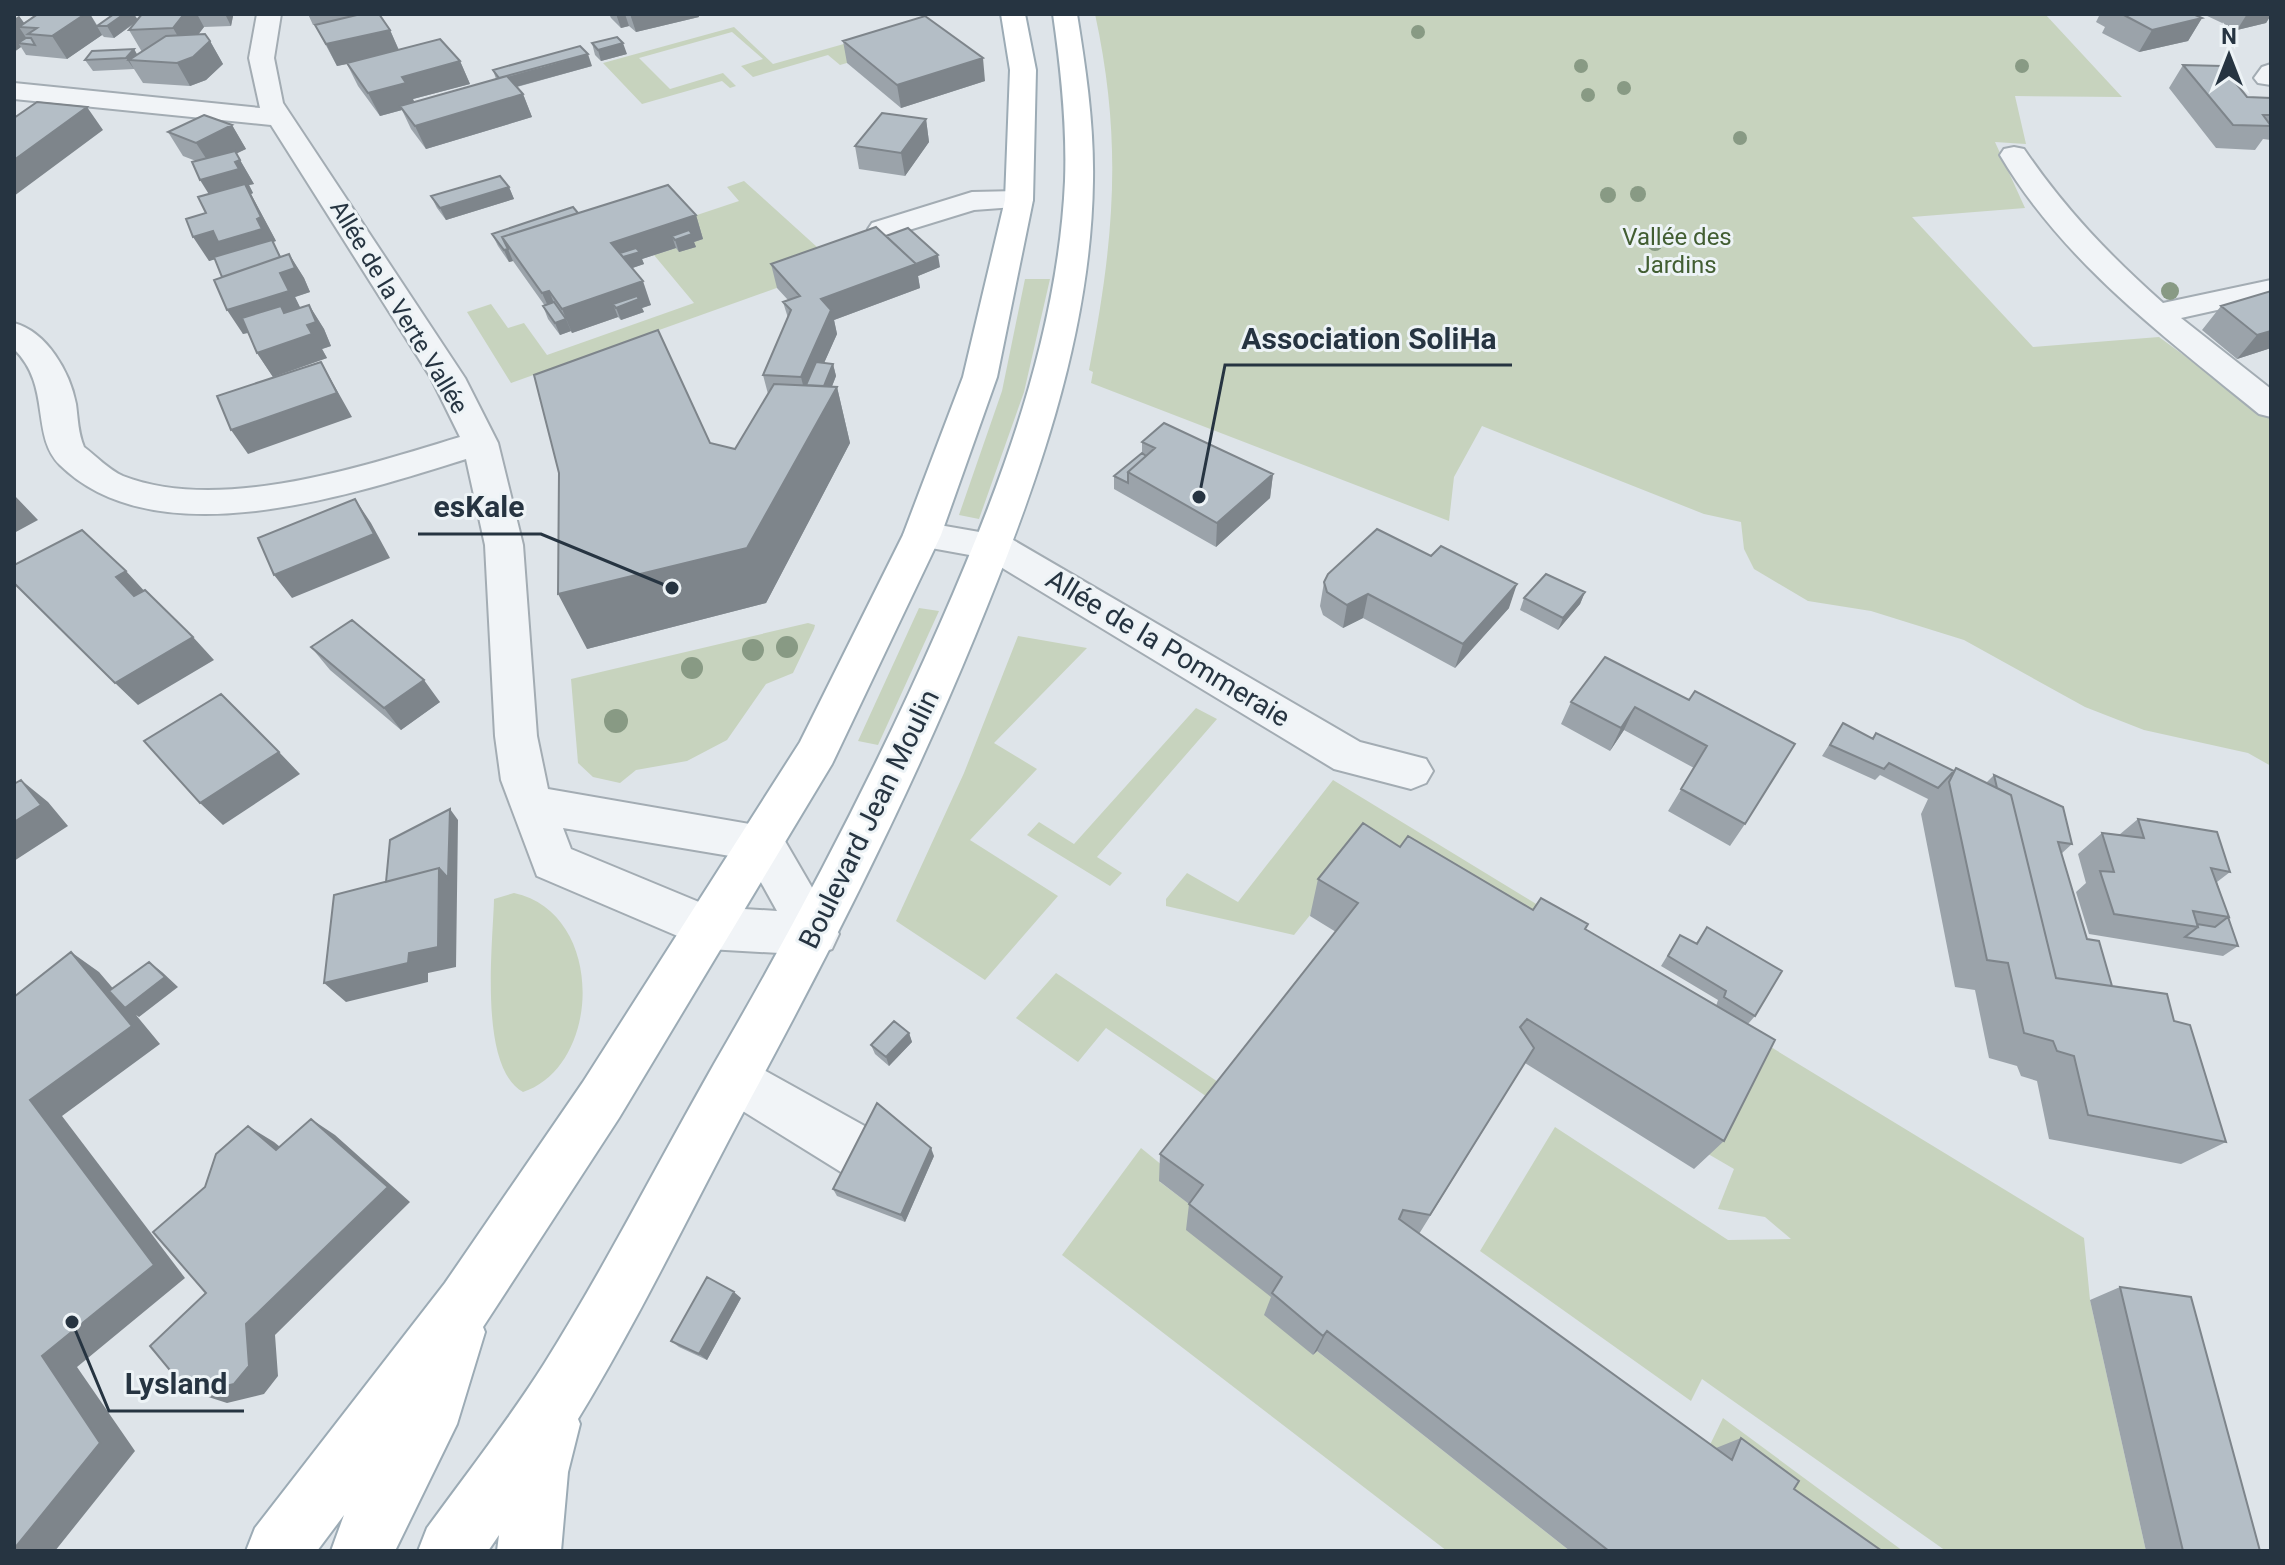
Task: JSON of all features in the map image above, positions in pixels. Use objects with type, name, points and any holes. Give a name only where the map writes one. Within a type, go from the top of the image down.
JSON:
[{"type":"main road","points":[[278,1551],[465,1303],[601,1100],[817,752],[922,535],[980,377],[1019,200],[1023,70],[1013,14]]},
{"type":"main road","name":"Boulevard Jean Moulin","points":[[450,1551],[565,1385],[815,934],[873,822],[995,546],[1047,383],[1073,256],[1081,153],[1077,69],[1065,14]]},
{"type":"main road","points":[[363,1551],[370,1528],[427,1424],[465,1303]]},
{"type":"main road","points":[[529,1551],[537,1472],[565,1385]]},
{"type":"street","name":"Allée de la Verte Vallée","points":[[269,14],[262,33],[259,73],[270,103],[448,378],[480,443],[504,545],[516,736],[523,780],[553,862],[708,928],[815,934]]},
{"type":"street","points":[[14,91],[281,118]]},
{"type":"street","points":[[2014,155],[2026,177],[2067,227],[2156,314],[2271,406]]},
{"type":"street","points":[[883,229],[972,201],[1019,200]]},
{"type":"street","points":[[2156,314],[2271,289]]},
{"type":"street","points":[[14,333],[38,351],[57,395],[62,435],[69,453],[90,473],[151,496],[247,501],[304,492],[480,443]]},
{"type":"street","name":"Allée de la Pommeraie","points":[[922,535],[995,546],[1349,757],[1411,771]]},
{"type":"street","points":[[533,805],[762,842],[815,934]]},
{"type":"street","points":[[735,1078],[860,1153]]},
{"type":"green space","name":"Vallée des Jardins","points":[[1095,14],[2045,14],[2122,97],[2015,96],[2026,144],[1995,142],[2025,208],[1912,217],[2033,347],[2159,337],[2271,419],[2271,766],[2248,753],[2144,730],[2085,707],[1964,640],[1871,611],[1808,601],[1754,569],[1744,549],[1741,522],[1704,514],[1482,426],[1454,477],[1449,521],[1091,383],[1093,372],[1089,370],[1104,278],[1112,192],[1109,106]]},
{"type":"green space","points":[[911,25],[928,39],[840,65],[828,55],[753,77],[741,66],[763,59],[732,32],[639,58],[670,89],[723,73],[736,86],[730,88],[722,81],[642,104],[603,63],[734,27],[773,64]]},
{"type":"green space","points":[[744,181],[838,266],[511,383],[467,312],[491,304],[508,328],[524,323],[547,355],[694,303],[654,255],[676,248],[685,219],[739,201],[727,187]]},
{"type":"green space","points":[[1025,279],[1050,279],[1024,392],[979,519],[959,515],[1002,391]]},
{"type":"green space","points":[[919,608],[939,611],[878,745],[858,741]]},
{"type":"green space","points":[[808,623],[815,625],[814,629],[793,673],[766,684],[727,740],[687,761],[636,770],[620,783],[593,777],[578,763],[571,679]]},
{"type":"green space","points":[[1018,636],[1087,648],[994,743],[1037,769],[970,840],[1058,896],[985,980],[896,921],[964,773]]},
{"type":"green space","points":[[1196,708],[1217,719],[1097,857],[1122,873],[1110,886],[1027,835],[1039,822],[1074,844]]},
{"type":"green space","points":[[1333,780],[2084,1238],[2090,1300],[2146,1551],[1946,1551],[1702,1379],[1691,1401],[1480,1251],[1555,1127],[1728,1240],[1791,1239],[1765,1217],[1718,1209],[1734,1169],[1703,1151],[1353,862],[1294,935],[1166,906],[1166,899],[1187,873],[1238,902]]},
{"type":"green space","points":[[514,893],[544,906],[565,929],[578,958],[583,990],[579,1023],[568,1053],[549,1077],[523,1092],[509,1078],[499,1058],[491,1003],[494,899]]},
{"type":"green space","points":[[1056,973],[1230,1090],[1219,1105],[1106,1028],[1078,1062],[1016,1018]]},
{"type":"green space","points":[[1141,1148],[1168,1170],[1160,1182],[1200,1212],[1274,1300],[1313,1355],[1317,1351],[1570,1551],[1447,1551],[1062,1255]]},
{"type":"green space","points":[[1723,1418],[1903,1551],[1825,1551],[1706,1453]]},
{"type":"building","points":[[38,14],[85,14],[52,36],[28,34],[37,28],[19,27]]},
{"type":"building","points":[[114,14],[124,14],[107,26],[97,26]]},
{"type":"building","points":[[142,14],[184,14],[173,28],[129,30]]},
{"type":"building","points":[[361,14],[379,14],[390,30],[326,44],[315,25]]},
{"type":"building","points":[[2122,14],[2193,14],[2202,18],[2152,30]]},
{"type":"building","points":[[925,16],[983,58],[897,85],[843,41]]},
{"type":"building","points":[[205,34],[210,41],[193,57],[177,63],[129,60],[166,36]]},
{"type":"building","points":[[617,37],[623,43],[598,50],[592,43]]},
{"type":"building","points":[[31,38],[35,45],[18,43]]},
{"type":"building","points":[[440,39],[460,61],[402,77],[406,83],[368,93],[347,63]]},
{"type":"building","points":[[580,46],[588,54],[499,78],[493,70]]},
{"type":"building","points":[[134,49],[126,58],[85,60],[92,51]]},
{"type":"building","points":[[2183,65],[2222,66],[2247,97],[2271,98],[2271,115],[2263,115],[2271,126],[2233,125]]},
{"type":"building","points":[[507,76],[523,94],[415,126],[400,106]]},
{"type":"building","points":[[37,102],[87,107],[14,160],[14,118]]},
{"type":"building","points":[[882,113],[926,119],[901,153],[855,146]]},
{"type":"building","points":[[204,115],[232,125],[196,143],[168,132]]},
{"type":"building","points":[[235,151],[240,160],[235,162],[239,169],[200,180],[192,162]]},
{"type":"building","points":[[500,176],[509,187],[440,208],[431,196]]},
{"type":"building","points":[[245,184],[261,217],[257,219],[262,229],[218,242],[213,231],[193,237],[186,219],[206,213],[198,197]]},
{"type":"building","points":[[668,185],[696,215],[611,243],[643,281],[562,309],[549,291],[542,293],[502,237]]},
{"type":"building","points":[[573,207],[578,213],[502,237],[508,249],[504,250],[492,234]]},
{"type":"building","points":[[876,227],[916,264],[821,299],[831,310],[801,377],[763,375],[791,310],[783,302],[800,296],[771,264]]},
{"type":"building","points":[[908,228],[938,255],[916,264],[886,236]]},
{"type":"building","points":[[689,230],[692,234],[675,240],[672,236]]},
{"type":"building","points":[[272,240],[280,257],[222,277],[214,257]]},
{"type":"building","points":[[636,248],[640,252],[623,257],[620,253]]},
{"type":"building","points":[[289,254],[295,268],[280,273],[289,291],[227,310],[214,280]]},
{"type":"building","points":[[2271,291],[2271,331],[2257,335],[2221,306]]},
{"type":"building","points":[[637,296],[639,299],[616,308],[613,304]]},
{"type":"building","points":[[554,302],[566,319],[555,323],[543,306]]},
{"type":"building","points":[[309,305],[316,322],[307,325],[312,334],[257,353],[242,318],[281,306],[284,313]]},
{"type":"building","points":[[658,330],[710,443],[735,449],[774,384],[837,387],[747,548],[558,594],[559,473],[534,375]]},
{"type":"building","points":[[321,362],[337,393],[231,430],[217,396]]},
{"type":"building","points":[[816,362],[833,364],[824,386],[806,385]]},
{"type":"building","points":[[1164,423],[1273,474],[1217,523],[1128,472],[1155,448],[1142,442]]},
{"type":"building","points":[[1142,453],[1146,456],[1128,472],[1128,483],[1114,476]]},
{"type":"building","points":[[355,499],[374,534],[274,575],[258,538]]},
{"type":"building","points":[[1377,529],[1431,556],[1441,546],[1517,584],[1463,644],[1368,594],[1347,605],[1327,592],[1324,582],[1328,574]]},
{"type":"building","points":[[82,530],[126,571],[116,577],[134,596],[145,590],[193,637],[115,683],[14,583],[14,565]]},
{"type":"building","points":[[1546,574],[1585,592],[1563,618],[1524,598]]},
{"type":"building","points":[[352,620],[424,680],[384,708],[311,647]]},
{"type":"building","points":[[1605,657],[1689,700],[1695,691],[1795,744],[1745,824],[1681,789],[1707,746],[1635,707],[1621,728],[1571,702]]},
{"type":"building","points":[[221,694],[279,752],[200,803],[144,741]]},
{"type":"building","points":[[1843,723],[1873,739],[1876,733],[1954,771],[1938,788],[1889,763],[1884,769],[1830,745]]},
{"type":"building","points":[[1956,768],[2011,795],[2056,978],[2167,994],[2174,1021],[2190,1025],[2226,1142],[2088,1115],[2074,1056],[2057,1051],[2053,1041],[2024,1033],[2008,963],[1987,960],[1949,782]]},
{"type":"building","points":[[1994,775],[2063,807],[2072,844],[2058,842],[2087,939],[2099,941],[2112,986],[2056,978],[2011,795],[1997,788]]},
{"type":"building","points":[[21,780],[41,805],[14,822],[14,784]]},
{"type":"building","points":[[450,809],[448,878],[439,868],[386,882],[390,840]]},
{"type":"building","points":[[2138,819],[2217,832],[2230,872],[2211,868],[2229,917],[2193,911],[2198,927],[2114,914],[2100,871],[2114,872],[2102,833],[2144,838]]},
{"type":"building","points":[[1363,823],[1400,847],[1408,836],[1533,910],[1541,898],[1588,924],[1585,929],[1775,1040],[1724,1141],[1527,1019],[1520,1027],[1534,1048],[1430,1215],[1403,1210],[1399,1219],[1732,1460],[1741,1438],[1799,1481],[1794,1489],[1882,1551],[1609,1551],[1327,1331],[1323,1336],[1272,1293],[1282,1277],[1189,1204],[1203,1185],[1160,1154],[1358,903],[1318,879]]},
{"type":"building","points":[[439,868],[438,947],[409,953],[408,963],[324,983],[334,895]]},
{"type":"building","points":[[2228,917],[2238,946],[2185,937],[2198,927],[2197,924],[2215,927]]},
{"type":"building","points":[[1707,927],[1782,971],[1755,1016],[1724,997],[1726,991],[1668,956],[1680,935],[1697,944]]},
{"type":"building","points":[[71,952],[132,1026],[30,1100],[154,1265],[42,1356],[100,1443],[14,1549],[14,997]]},
{"type":"building","points":[[149,962],[165,977],[125,1008],[109,991]]},
{"type":"building","points":[[894,1021],[909,1033],[886,1057],[871,1045]]},
{"type":"building","points":[[877,1103],[931,1148],[901,1215],[833,1189]]},
{"type":"building","points":[[311,1119],[388,1187],[246,1324],[249,1366],[234,1384],[196,1393],[183,1386],[150,1346],[206,1293],[153,1232],[205,1187],[216,1154],[248,1126],[276,1150]]},
{"type":"building","points":[[707,1277],[734,1292],[699,1354],[671,1341]]},
{"type":"building","points":[[2120,1287],[2191,1297],[2260,1551],[2183,1551]]},
{"type":"place","name":"Association SoliHa","points":[[1199,497]]},
{"type":"place","name":"esKale","points":[[672,588]]},
{"type":"place","name":"Lysland","points":[[72,1322]]}]
